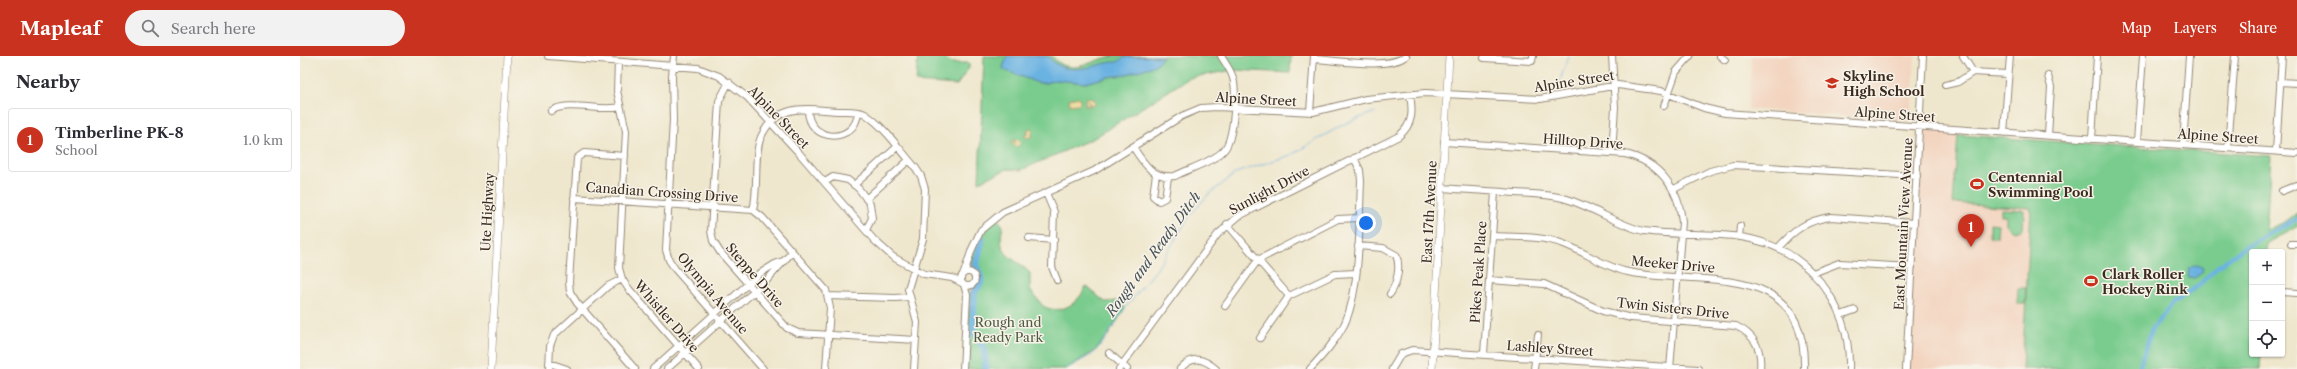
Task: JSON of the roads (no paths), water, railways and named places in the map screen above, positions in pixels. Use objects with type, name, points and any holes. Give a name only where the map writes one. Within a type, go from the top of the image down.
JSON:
[{"type":"main road","name":"Ute Highway","points":[[491,369],[507,56]]},
{"type":"main road","name":"East 17th Avenue","points":[[1432,369],[1449,56]]},
{"type":"street","name":"Alpine Street","points":[[548,56],[698,68],[729,82],[747,97],[825,182],[866,230],[893,257],[914,270],[935,277],[952,278],[963,274]]},
{"type":"street","name":"Olympia Avenue","points":[[674,56],[665,241],[669,260],[763,369]]},
{"type":"street","points":[[1133,147],[1146,166],[1156,174],[1168,177],[1175,176],[1219,155],[1225,150],[1231,137],[1233,78],[1221,56]]},
{"type":"street","points":[[1310,112],[1314,57],[1357,59],[1392,63],[1406,56]]},
{"type":"street","points":[[1485,57],[1532,61],[1533,56]]},
{"type":"street","points":[[1612,56],[1615,107],[1612,153]]},
{"type":"street","points":[[1664,106],[1676,72],[1690,56]]},
{"type":"street","name":"East Mountain View Avenue","points":[[1906,369],[1923,56]]},
{"type":"street","points":[[1963,56],[1974,72]]},
{"type":"street","points":[[2004,132],[2007,74],[2010,56]]},
{"type":"street","points":[[2092,139],[2097,56]]},
{"type":"street","points":[[2137,142],[2144,56]]},
{"type":"street","points":[[2183,145],[2189,56]]},
{"type":"street","points":[[2228,148],[2234,56]]},
{"type":"street","points":[[2276,151],[2282,56]]},
{"type":"street","name":"Whistler Drive","points":[[618,62],[616,91],[626,131],[619,268],[622,279],[699,369]]},
{"type":"street","points":[[1945,85],[1958,82],[1974,72],[2007,74]]},
{"type":"street","points":[[2048,76],[2051,87],[2048,136]]},
{"type":"street","name":"Steppe Drive","points":[[729,82],[719,101],[713,206],[713,241],[787,328],[798,333],[916,340]]},
{"type":"street","points":[[2280,82],[2297,83]]},
{"type":"street","name":"Alpine Street","points":[[968,264],[972,249],[981,230],[1003,212],[1094,171],[1193,111],[1216,106],[1322,112],[1366,99],[1447,93],[1540,99],[1614,85],[1646,87],[1668,93],[1704,108],[1725,113],[2297,153]]},
{"type":"street","name":"Sunlight Drive","points":[[1123,368],[1218,234],[1227,224],[1239,216],[1399,136],[1405,131],[1412,118],[1410,95]]},
{"type":"street","points":[[551,111],[561,106],[611,109],[620,107]]},
{"type":"street","points":[[753,210],[756,199],[761,138],[771,123],[784,112],[798,108],[858,112],[863,113],[874,122],[909,160],[921,176],[925,189],[923,239],[914,270],[910,277],[909,296],[917,322],[914,369]]},
{"type":"street","points":[[808,109],[808,119],[816,131],[826,136],[841,135],[851,130],[857,123],[858,112]]},
{"type":"street","name":"Hilltop Drive","points":[[1444,142],[1628,155],[1650,165],[1660,172],[1674,189]]},
{"type":"street","points":[[854,185],[897,147]]},
{"type":"street","points":[[625,156],[584,153],[579,155],[576,163],[569,282],[572,296],[635,369]]},
{"type":"street","points":[[1310,369],[1332,344],[1343,326],[1353,300],[1360,218],[1361,175],[1354,158]]},
{"type":"street","points":[[866,199],[909,160]]},
{"type":"street","points":[[1670,368],[1681,233],[1681,210],[1674,189],[1710,171],[1733,165],[1917,176]]},
{"type":"street","points":[[1156,174],[1153,196],[1159,200],[1165,198],[1168,177]]},
{"type":"street","points":[[825,182],[833,177],[848,180],[866,199],[870,204],[872,218],[866,230]]},
{"type":"street","points":[[2282,191],[2297,185]]},
{"type":"street","points":[[1442,188],[1562,198],[1585,205],[1636,228],[1739,237],[1778,248],[1791,254],[1813,272],[1827,289],[1841,315],[1848,342],[1849,369]]},
{"type":"street","name":"Pikes Peak Place","points":[[1484,354],[1495,192]]},
{"type":"street","points":[[1046,193],[1054,212],[1052,267],[1057,280]]},
{"type":"street","name":"Canadian Crossing Drive","points":[[574,198],[713,206],[753,210],[762,217],[826,290],[828,296]]},
{"type":"street","points":[[1778,248],[1794,230],[1820,218],[1838,217],[1914,223]]},
{"type":"street","points":[[1225,306],[1258,260],[1338,219],[1360,218]]},
{"type":"street","points":[[1227,224],[1289,296]]},
{"type":"street","points":[[1739,237],[1740,226]]},
{"type":"street","name":"Meeker Drive","points":[[1492,236],[1551,240],[1626,272],[1741,282],[1768,293],[1787,310],[1800,331],[1805,354],[1804,369]]},
{"type":"street","points":[[1029,238],[1054,240]]},
{"type":"street","points":[[1358,246],[1383,248],[1396,255],[1398,264],[1395,287],[1390,294]]},
{"type":"street","points":[[667,369],[755,291],[779,268],[783,261],[792,252]]},
{"type":"street","points":[[653,369],[749,284],[775,264],[783,261]]},
{"type":"street","points":[[1813,272],[1839,263],[1912,268]]},
{"type":"street","points":[[967,296],[975,278],[968,264]]},
{"type":"street","points":[[963,369],[967,296],[963,284],[963,274],[968,264]]},
{"type":"street","points":[[963,274],[972,273]]},
{"type":"street","points":[[1260,338],[1289,296],[1335,274],[1356,274]]},
{"type":"street","name":"Alpine Street","points":[[952,278],[963,284]]},
{"type":"street","points":[[567,369],[549,366],[550,346],[554,336],[608,286],[622,279]]},
{"type":"street","name":"Twin Sisters Drive","points":[[1489,280],[1544,284],[1617,315],[1730,325],[1743,329],[1753,338],[1758,346],[1761,359],[1760,369]]},
{"type":"street","points":[[963,284],[967,286],[973,284]]},
{"type":"street","points":[[2285,292],[2297,293]]},
{"type":"street","points":[[826,369],[830,308],[828,296],[895,298],[909,296]]},
{"type":"street","points":[[1841,315],[1855,310]]},
{"type":"street","points":[[1534,369],[1538,336]]},
{"type":"street","name":"Lashley Street","points":[[1392,369],[1400,351],[1412,350],[1433,350],[1580,361],[1624,366],[1698,369]]},
{"type":"street","points":[[1110,353],[1123,368]]},
{"type":"street","points":[[1180,369],[1185,363],[1196,358],[1207,361],[1216,369]]},
{"type":"street","points":[[1579,369],[1580,361]]},
{"type":"water","points":[[1007,56],[1048,56],[1062,67],[1078,69],[1117,62],[1125,57],[1163,56],[1158,63],[1151,67],[1124,75],[1108,77],[1085,83],[1055,80],[1046,83],[1038,83],[1004,70],[1003,67]]},
{"type":"water","points":[[2197,265],[2203,268],[2202,272],[2195,278],[2188,277],[2189,268]]},
{"type":"waterway","name":"Rough and Ready Ditch","points":[[1556,91],[1569,56]]},
{"type":"waterway","name":"Rough and Ready Ditch","points":[[1066,369],[1093,354],[1103,342],[1125,308],[1157,269],[1189,217],[1207,196],[1236,173],[1291,155],[1344,124],[1375,112]]},
{"type":"waterway","points":[[2139,369],[2152,329],[2173,303],[2199,285],[2217,267],[2245,247],[2297,219]]},
{"type":"waterway","points":[[981,278],[976,266],[982,239]]},
{"type":"waterway","points":[[981,282],[974,293],[973,331],[982,345]]},
{"type":"waterway","points":[[984,348],[986,369]]},
{"type":"place","name":"Skyline High School","points":[[1832,83]]},
{"type":"place","name":"Centennial Swimming Pool","points":[[1977,184]]},
{"type":"place","name":"Timberline PK-8","points":[[1971,247]]},
{"type":"place","name":"Clark Roller Hockey Rink","points":[[2091,281]]},
{"type":"park label","name":"Rough and Ready Park","points":[[1008,330]]}]
